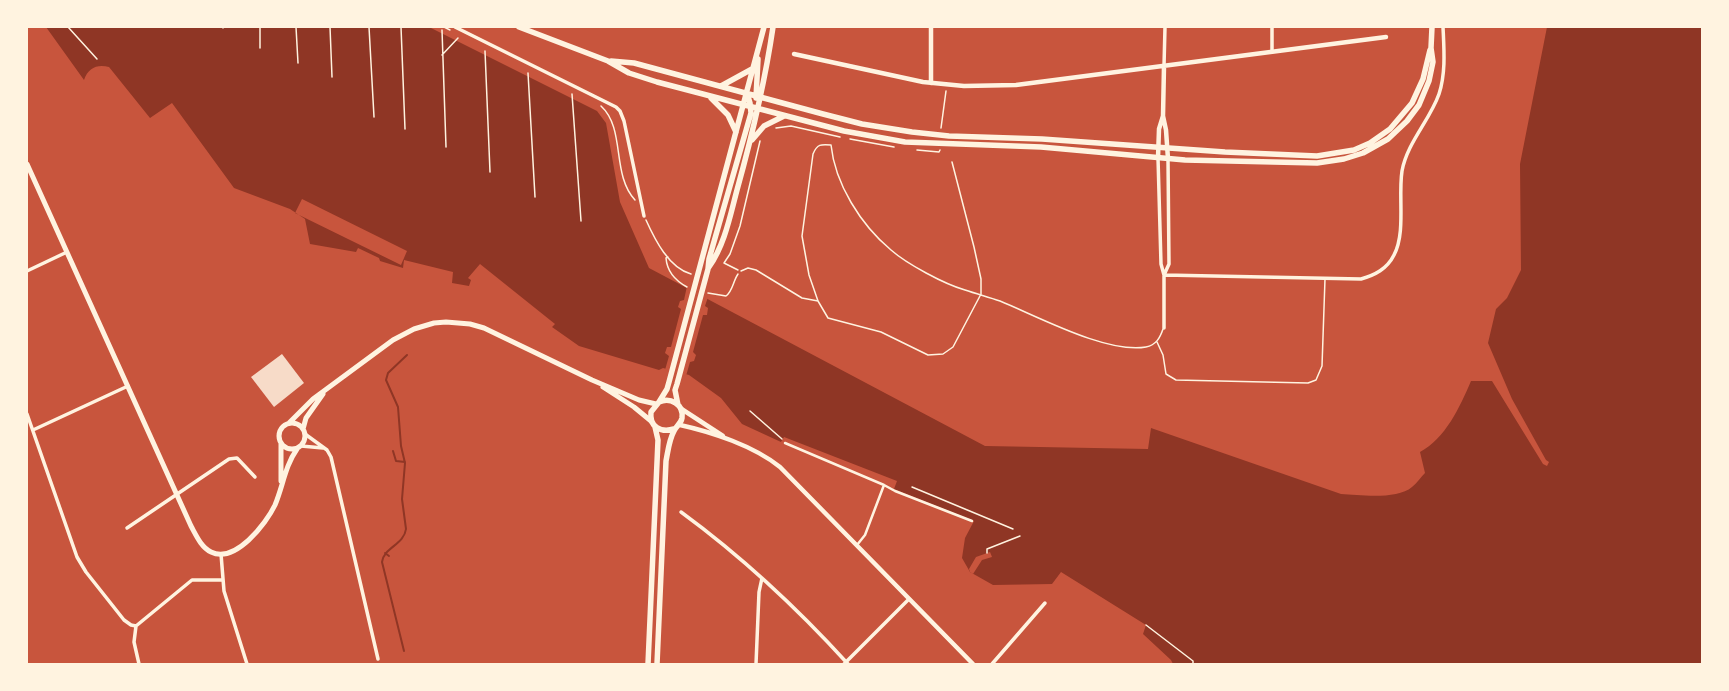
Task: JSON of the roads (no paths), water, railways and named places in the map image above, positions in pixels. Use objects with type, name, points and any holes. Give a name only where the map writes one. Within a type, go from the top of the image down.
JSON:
[{"type":"main road","points":[[520,27],[608,60],[636,75],[711,97],[744,104],[844,131],[904,142],[1041,147],[1168,159],[1304,164],[1338,160],[1363,153],[1394,134],[1407,121],[1419,105],[1426,90],[1432,70],[1432,27]]},
{"type":"main road","points":[[651,421],[651,412],[667,389],[695,277],[736,133],[764,27]]},
{"type":"main road","points":[[758,96],[774,27]]},
{"type":"main road","points":[[608,60],[634,64],[851,121],[927,134],[1305,156],[1332,155],[1354,150],[1384,134],[1408,110],[1420,88],[1431,48]]},
{"type":"main road","points":[[655,427],[666,432],[674,429],[680,424],[682,416],[675,390],[704,281],[708,269],[717,254],[726,230],[751,141],[758,108],[757,54]]},
{"type":"main road","points":[[721,86],[752,69]]},
{"type":"main road","points":[[708,269],[709,259],[746,129],[751,106],[747,93]]},
{"type":"main road","points":[[711,97],[728,115],[736,133]]},
{"type":"main road","points":[[751,141],[764,126],[785,116]]},
{"type":"main road","points":[[27,164],[177,494],[200,542],[208,550],[221,554],[239,548],[256,533],[272,510],[289,460],[305,441],[304,431],[306,418],[325,392]]},
{"type":"main road","points":[[281,484],[279,432],[282,426],[289,423],[313,399],[325,392],[378,350],[401,336],[422,326],[446,322],[470,324],[484,328],[592,380],[639,400],[657,403],[669,400],[679,406]]},
{"type":"main road","points":[[592,380],[634,407],[651,421],[655,427],[658,448],[648,664]]},
{"type":"main road","points":[[289,423],[297,423],[304,431]]},
{"type":"main road","points":[[657,664],[666,461],[668,447],[674,429]]},
{"type":"main road","points":[[280,444],[288,449],[299,447]]},
{"type":"street","points":[[455,27],[616,107],[620,111],[624,121],[644,216]]},
{"type":"street","points":[[931,27],[931,83]]},
{"type":"street","points":[[1164,275],[1168,264],[1168,148],[1163,116],[1165,27]]},
{"type":"street","points":[[1272,27],[1272,52]]},
{"type":"street","points":[[1164,275],[1325,278],[1367,277],[1386,267],[1394,256],[1399,240],[1400,184],[1403,169],[1436,100],[1443,78],[1443,27]]},
{"type":"street","points":[[794,54],[931,83],[964,86],[1016,85],[1386,37]]},
{"type":"street","points":[[1163,116],[1159,128],[1158,158],[1161,264],[1164,275],[1164,328]]},
{"type":"street","points":[[27,270],[67,252]]},
{"type":"street","points":[[32,430],[128,386]]},
{"type":"street","points":[[679,406],[728,439]]},
{"type":"street","points":[[27,414],[79,560],[124,620],[131,625],[136,626]]},
{"type":"street","points":[[680,424],[728,439],[757,451],[780,467],[973,664]]},
{"type":"street","points":[[304,431],[329,453],[378,659]]},
{"type":"street","points":[[784,442],[895,491],[972,522]]},
{"type":"street","points":[[299,447],[323,448]]},
{"type":"street","points":[[127,528],[233,457],[241,460],[256,478]]},
{"type":"street","points":[[856,545],[865,535],[884,485]]},
{"type":"street","points":[[680,512],[762,578],[846,663],[909,599]]},
{"type":"street","points":[[221,554],[222,580],[231,616],[247,664]]},
{"type":"street","points":[[756,664],[759,592],[762,578]]},
{"type":"street","points":[[139,664],[134,642],[136,626],[192,580],[222,580]]},
{"type":"street","points":[[992,664],[1045,603]]},
{"type":"lane","points":[[952,162],[981,279],[981,294],[953,347],[943,354],[928,355],[881,332],[828,318],[818,301],[809,275],[802,236],[813,154],[816,148],[821,144],[831,145],[836,168],[843,187],[857,212],[890,250],[920,269],[964,290],[981,294],[1105,343],[1140,347],[1152,345],[1157,342],[1164,328]]},
{"type":"lane","points":[[741,271],[748,268],[756,270],[802,298],[818,301]]},
{"type":"lane","points":[[1157,342],[1163,355],[1166,374],[1176,380],[1308,383],[1316,380],[1322,366],[1325,278]]},
{"type":"waterway","points":[[404,651],[382,562],[386,553],[402,539],[406,529],[402,499],[405,463],[401,446],[398,407],[386,380],[388,373],[407,355]]},
{"type":"waterway","points":[[393,451],[396,461],[405,462]]},
{"type":"waterway","points":[[385,553],[389,556]]}]
